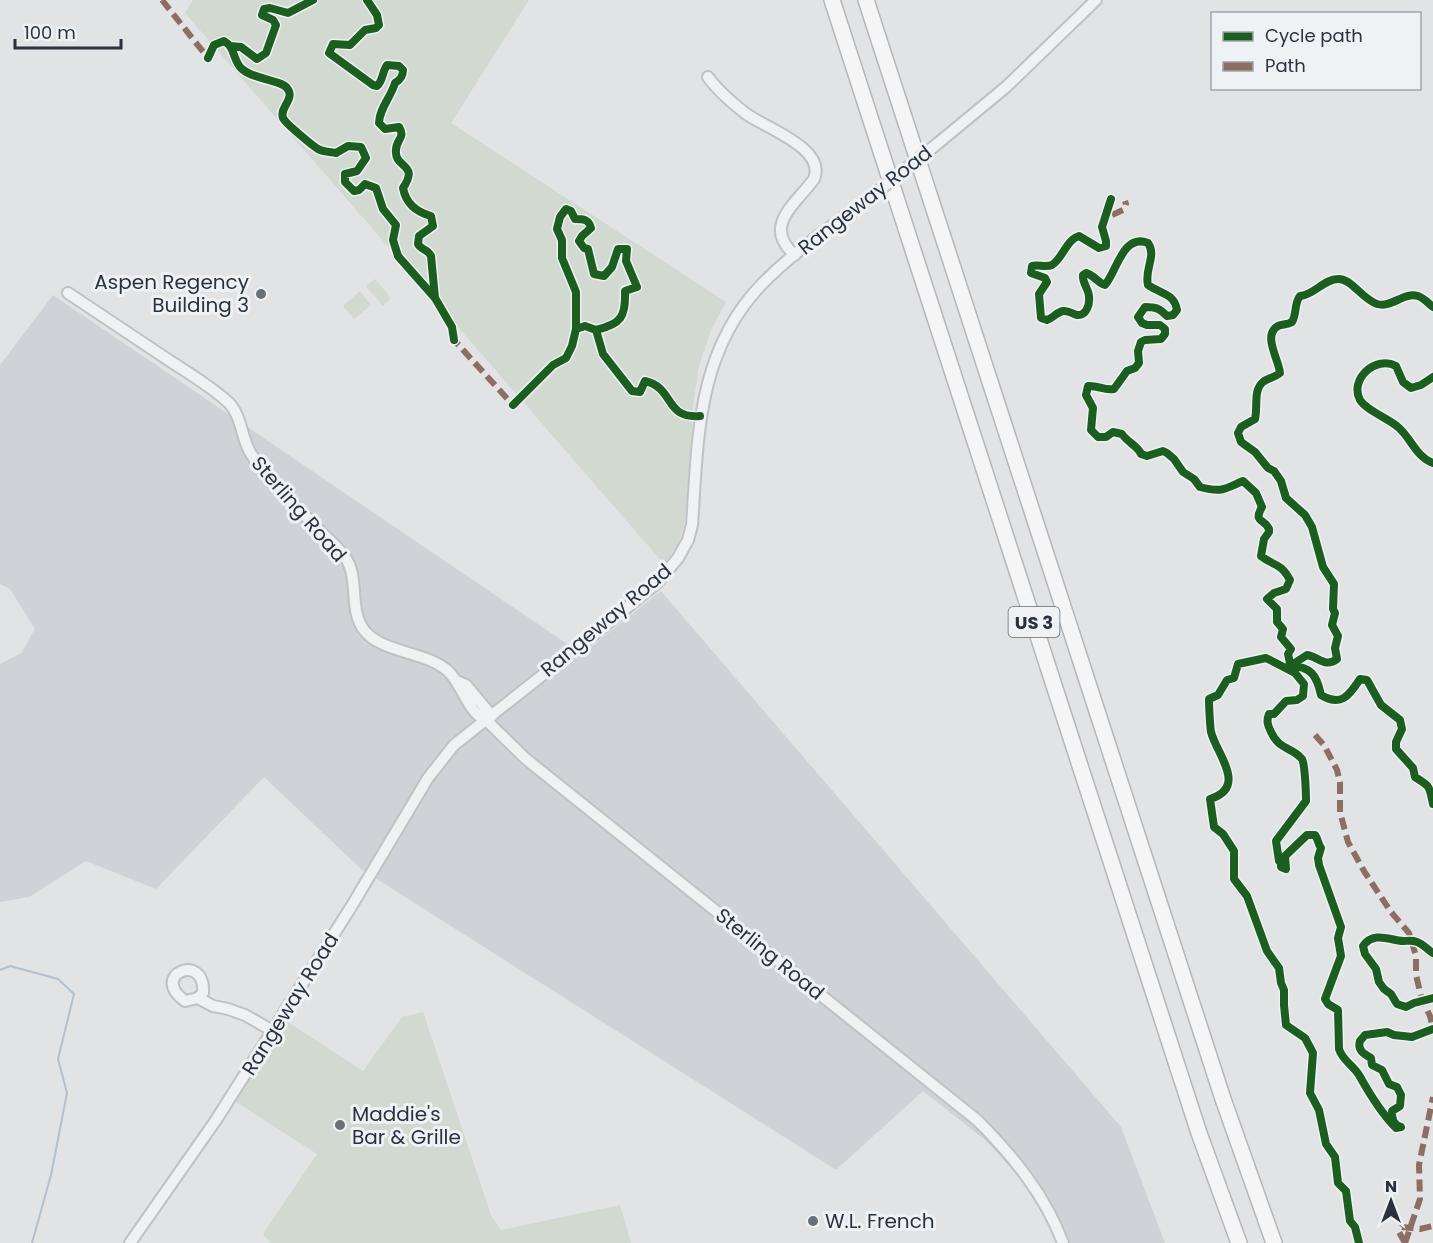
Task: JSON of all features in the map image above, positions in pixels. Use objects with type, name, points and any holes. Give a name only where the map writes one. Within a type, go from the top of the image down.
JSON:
[{"type":"highway","name":"US 3","points":[[832,0],[1192,1111],[1239,1243]]},
{"type":"highway","name":"US 3","points":[[867,0],[1222,1099],[1274,1243]]},
{"type":"street","name":"Rangeway Road","points":[[130,1243],[216,1120],[351,907],[428,778],[454,745],[657,583],[678,558],[688,540],[692,525],[700,416],[711,368],[734,320],[762,284],[795,255],[1006,87],[1096,0]]},
{"type":"street","points":[[708,77],[720,92],[746,114],[800,145],[814,164],[816,174],[814,179],[789,207],[781,228],[782,242],[795,255]]},
{"type":"street","name":"Sterling Road","points":[[68,293],[207,386],[230,404],[251,454],[274,483],[346,558],[352,576],[355,615],[365,632],[378,641],[432,661],[447,670],[458,682],[480,718],[489,718],[526,759],[977,1120],[1002,1144],[1031,1182],[1045,1208],[1054,1219],[1063,1243]]},
{"type":"street","points":[[198,998],[213,1006],[245,1015],[273,1031]]},
{"type":"shaded area","points":[[193,0],[529,0],[451,123],[726,302],[711,330],[699,366],[694,399],[685,523],[678,545],[664,564],[185,13]]},
{"type":"shaded area","points":[[375,279],[391,298],[383,306],[366,286]]},
{"type":"shaded area","points":[[360,291],[371,305],[354,319],[343,306]]},
{"type":"shaded area","points":[[53,295],[582,654],[661,591],[1121,1127],[1165,1243],[1058,1243],[1055,1233],[1018,1175],[985,1140],[923,1091],[836,1170],[361,869],[264,777],[156,889],[86,861],[29,897],[0,902],[0,664],[21,653],[35,629],[10,589],[0,584],[0,365]]},
{"type":"shaded area","points":[[423,1012],[491,1215],[501,1230],[620,1205],[631,1243],[271,1243],[263,1234],[317,1154],[233,1100],[283,1019],[363,1071],[402,1017]]},
{"type":"waterway","points":[[0,970],[10,966],[58,979],[74,994],[58,1059],[67,1093],[51,1175],[32,1243]]},
{"type":"marked path","points":[[162,0],[208,58],[210,53]]},
{"type":"marked path","points":[[1112,215],[1123,210],[1125,201]]},
{"type":"marked path","points":[[453,335],[454,340],[513,405],[517,402]]},
{"type":"marked path","points":[[1315,735],[1324,745],[1337,770],[1340,782],[1340,812],[1348,842],[1391,912],[1409,933],[1416,956],[1416,975],[1422,1000],[1433,1028]]},
{"type":"marked path","points":[[1405,1243],[1420,1199],[1419,1165],[1433,1097]]},
{"type":"marked path","points":[[1405,1243],[1399,1232],[1402,1227],[1420,1229],[1433,1226]]},
{"type":"cycle path","points":[[230,46],[241,47],[257,59],[266,53],[276,25],[273,20],[262,15],[264,9],[270,8],[288,13],[313,0]]},
{"type":"cycle path","points":[[367,0],[377,15],[379,25],[376,28],[365,30],[350,45],[333,44],[329,53],[377,86],[387,65],[399,66],[403,70],[402,76],[395,83],[383,108],[379,123],[385,129],[399,127],[401,136],[396,146],[396,156],[409,174],[403,188],[404,194],[412,207],[431,216],[433,226],[419,236],[418,244],[431,256],[435,298]]},
{"type":"cycle path","points":[[208,58],[214,45],[224,41],[230,47],[238,65],[246,72],[284,85],[290,96],[283,110],[283,118],[318,149],[336,153],[348,146],[361,147],[366,158],[357,171],[345,174],[345,182],[354,191],[359,190],[365,184],[376,188],[383,209],[396,225],[393,240],[398,256],[435,298],[452,327],[454,340]]},
{"type":"cycle path","points":[[1111,199],[1102,227],[1106,246],[1099,248],[1079,236],[1071,241],[1052,265],[1032,266],[1031,273],[1045,278],[1047,282],[1039,294],[1041,318],[1047,320],[1063,311],[1077,315],[1083,314],[1089,300],[1083,275],[1089,274],[1105,285],[1122,255],[1132,243],[1139,241],[1148,243],[1151,253],[1148,285],[1170,297],[1177,310],[1173,315],[1167,316],[1157,308],[1145,307],[1138,317],[1142,323],[1160,325],[1165,329],[1165,334],[1161,339],[1141,342],[1138,351],[1139,363],[1135,368],[1127,371],[1114,389],[1088,386],[1086,395],[1093,408],[1091,430],[1098,437],[1106,437],[1113,432],[1122,434],[1141,454],[1147,456],[1163,451],[1167,453],[1200,487],[1213,490],[1223,489],[1243,481],[1256,493],[1262,507],[1259,518],[1269,529],[1264,539],[1261,556],[1280,567],[1290,580],[1286,589],[1274,593],[1267,599],[1277,609],[1277,622],[1283,629],[1281,637],[1291,649],[1288,654],[1290,663],[1288,668]]},
{"type":"cycle path","points":[[576,329],[576,292],[562,258],[562,240],[557,229],[560,217],[566,209],[571,211],[575,219],[585,220],[590,225],[591,228],[579,241],[584,248],[588,249],[594,274],[604,276],[612,267],[618,249],[627,249],[626,261],[637,287],[625,291],[623,313],[620,318],[611,325],[596,330]]},
{"type":"cycle path","points":[[1433,307],[1422,298],[1413,295],[1388,304],[1377,304],[1347,282],[1338,279],[1300,296],[1292,322],[1278,326],[1271,335],[1280,373],[1260,385],[1255,419],[1241,427],[1238,433],[1241,442],[1274,471],[1281,481],[1286,498],[1305,515],[1312,527],[1323,567],[1334,584],[1333,609],[1335,613],[1332,625],[1338,636],[1335,648],[1337,659],[1325,662],[1307,655],[1290,666],[1297,666],[1312,673],[1321,695],[1334,700],[1348,695],[1360,679],[1367,680],[1381,705],[1400,720],[1402,729],[1396,742],[1396,749],[1413,768],[1415,777],[1428,788],[1433,804]]},
{"type":"cycle path","points":[[513,405],[553,365],[566,358],[576,329],[585,326],[596,330],[603,354],[632,391],[640,392],[645,381],[661,390],[680,413],[700,416]]},
{"type":"cycle path","points":[[1433,377],[1411,388],[1403,382],[1396,366],[1388,363],[1373,366],[1366,371],[1358,384],[1358,392],[1363,404],[1403,431],[1418,452],[1433,463]]},
{"type":"cycle path","points":[[1359,1243],[1355,1227],[1350,1221],[1346,1191],[1338,1183],[1335,1157],[1326,1144],[1319,1110],[1310,1093],[1313,1053],[1305,1038],[1286,1025],[1284,990],[1279,968],[1267,951],[1247,896],[1234,879],[1234,851],[1223,834],[1214,827],[1210,799],[1221,794],[1227,787],[1229,779],[1211,732],[1209,699],[1218,695],[1227,680],[1234,678],[1238,664],[1266,658],[1295,673],[1304,684],[1303,696],[1297,700],[1286,701],[1274,714],[1269,714],[1268,719],[1274,738],[1302,759],[1305,779],[1306,801],[1276,841],[1279,861],[1281,867],[1286,869],[1285,856],[1307,835],[1315,835],[1321,848],[1318,858],[1319,865],[1341,927],[1338,938],[1341,956],[1325,999],[1328,1004],[1338,1010],[1340,1053],[1357,1071],[1371,1096],[1396,1128],[1401,1127],[1396,1125],[1392,1111],[1400,1106],[1401,1095],[1397,1087],[1389,1084],[1382,1070],[1372,1065],[1371,1058],[1360,1049],[1360,1041],[1365,1035],[1387,1032],[1412,1037],[1433,1029]]},
{"type":"cycle path","points":[[1433,953],[1415,941],[1377,938],[1367,941],[1363,946],[1365,954],[1376,969],[1379,982],[1397,1004],[1406,1007],[1433,998]]},
{"type":"place","name":"Aspen Regency Building 3","points":[[261,294]]},
{"type":"place","name":"Maddie's Bar & Grille","points":[[340,1125]]},
{"type":"place","name":"W.L. French","points":[[813,1221]]}]
